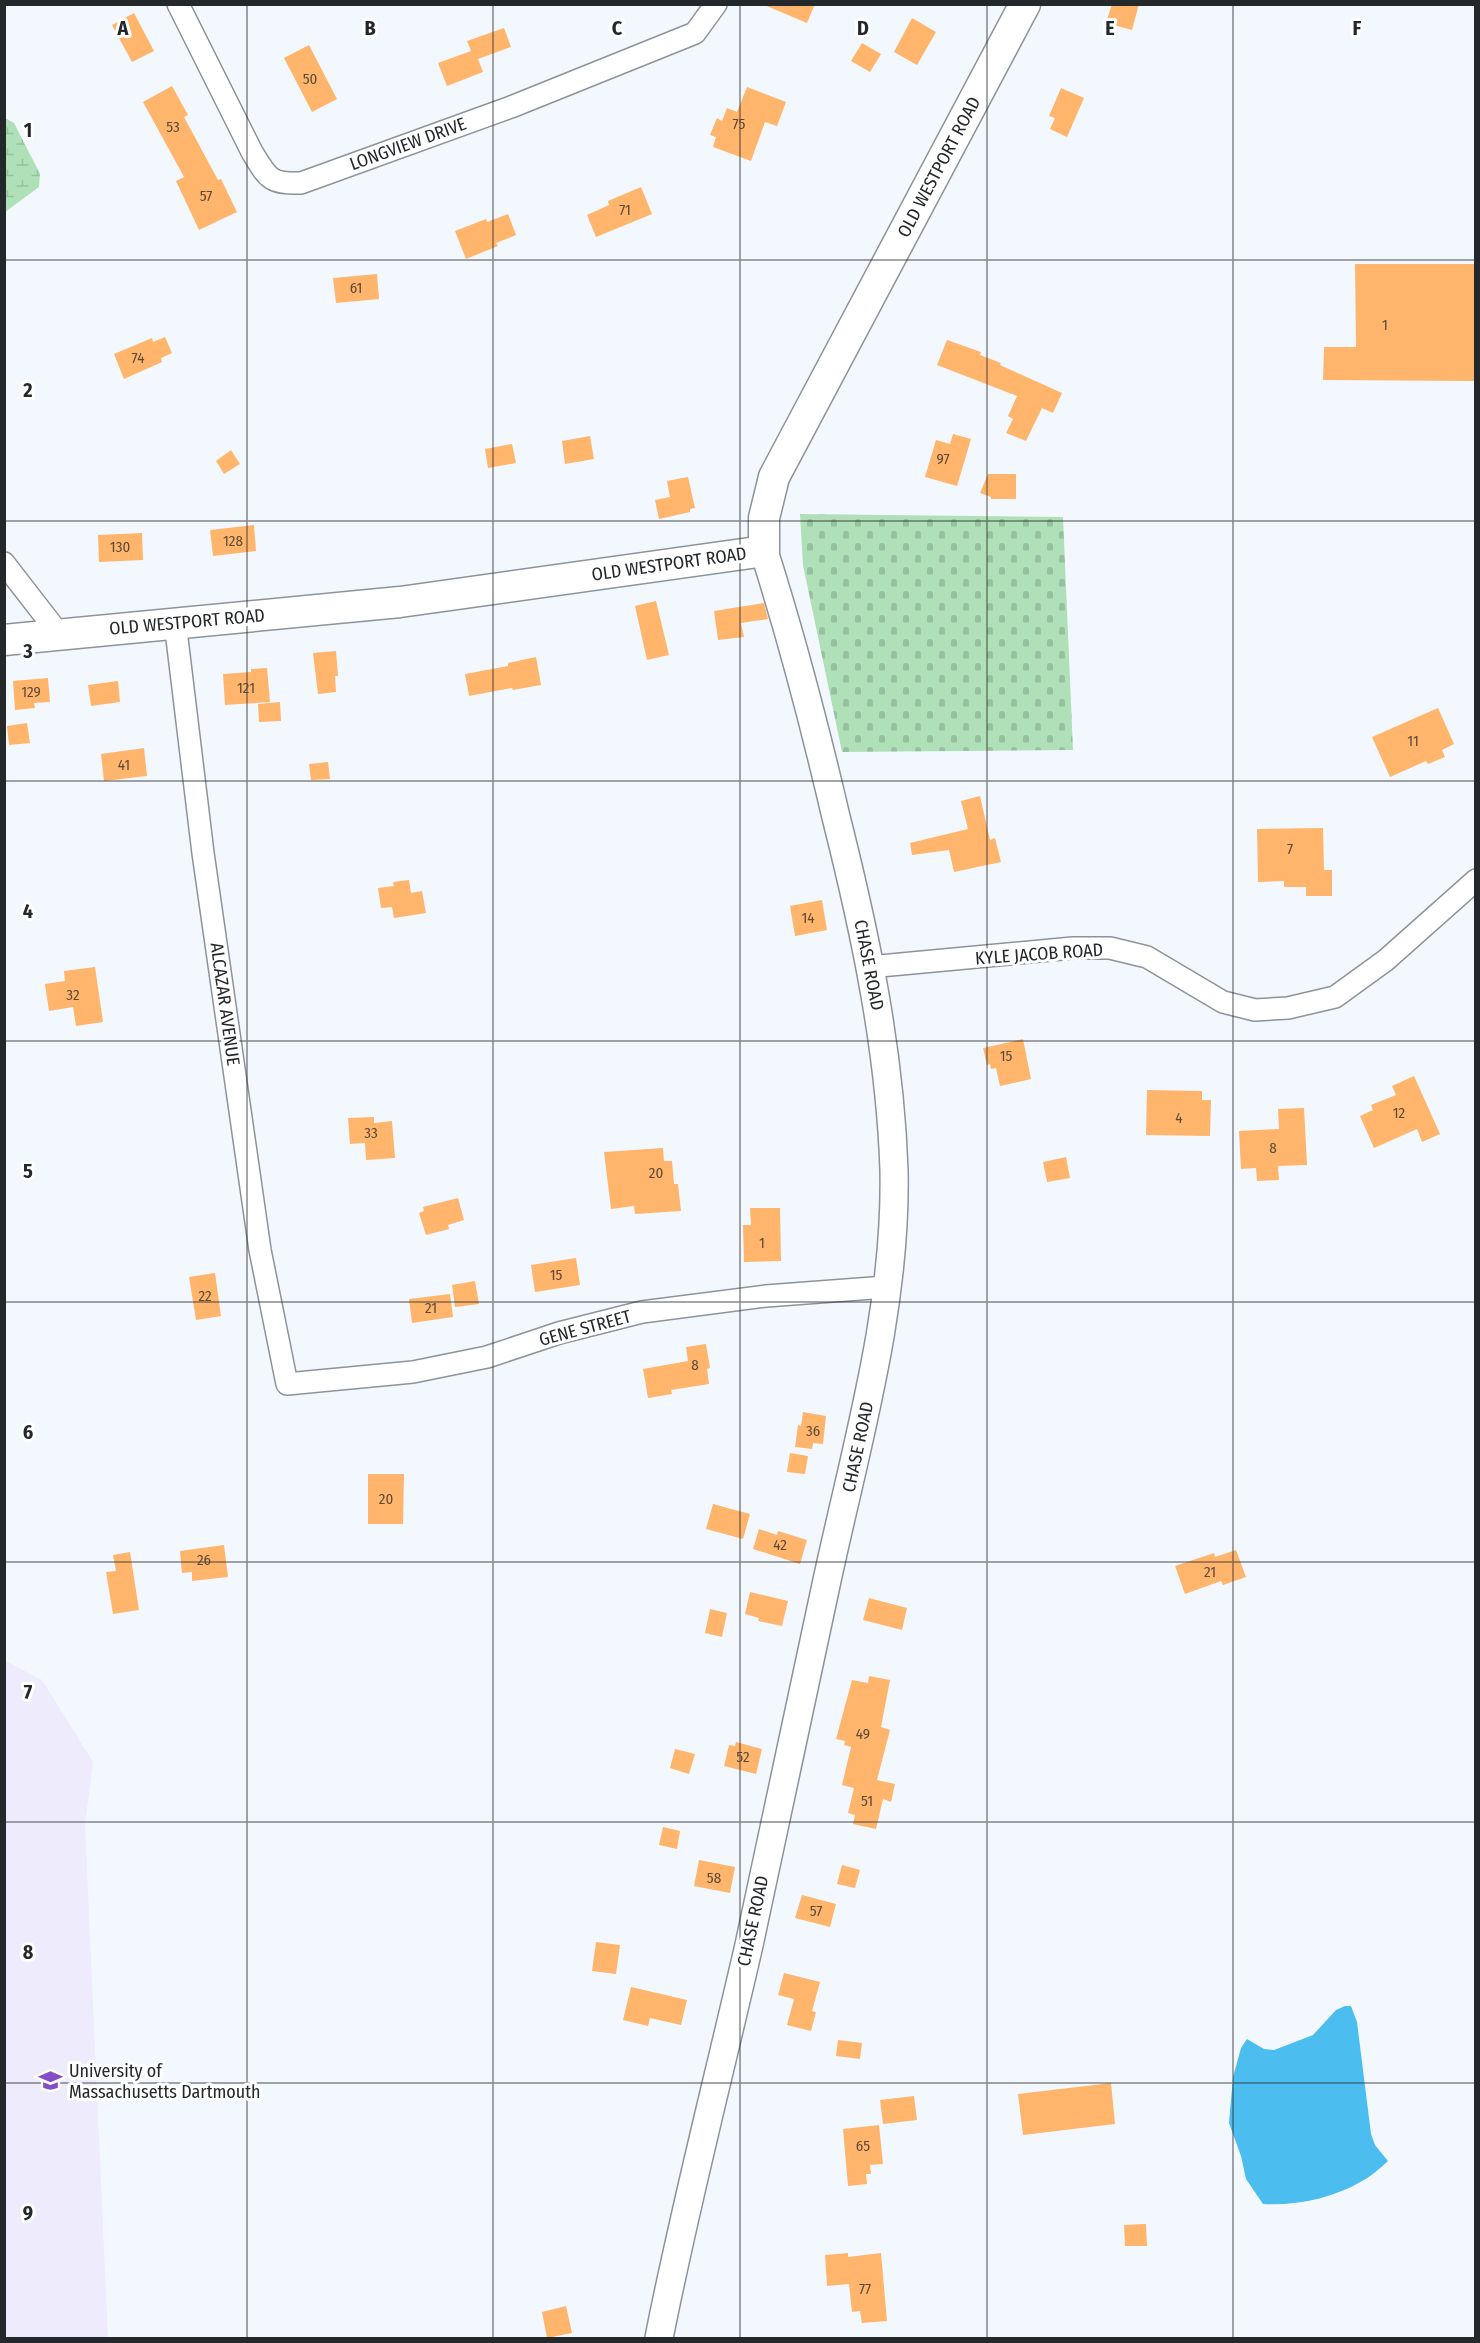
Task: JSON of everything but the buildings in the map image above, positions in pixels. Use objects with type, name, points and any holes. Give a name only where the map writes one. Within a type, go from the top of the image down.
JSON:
[{"type":"main road","name":"OLD WESTPORT ROAD","points":[[4,640],[400,602],[764,551],[764,518],[774,477],[1025,4]]},
{"type":"street","name":"LONGVIEW DRIVE","points":[[178,4],[252,152],[264,172],[280,184],[301,183],[511,107],[695,33],[716,4]]},
{"type":"street","name":"CHASE ROAD","points":[[659,2338],[693,2174],[749,1944],[828,1577],[863,1427],[882,1324],[891,1234],[893,1162],[889,1092],[881,1027],[854,888],[823,761],[788,628],[764,551]]},
{"type":"street","points":[[4,563],[59,634]]},
{"type":"street","name":"ALCAZAR AVENUE","points":[[175,622],[203,853],[260,1250],[287,1384]]},
{"type":"street","name":"KYLE JACOB ROAD","points":[[869,967],[1073,948],[1110,948],[1147,957],[1223,1002],[1255,1010],[1288,1008],[1335,997],[1386,960],[1476,880]]},
{"type":"street","name":"GENE STREET","points":[[287,1384],[413,1372],[487,1357],[559,1333],[642,1312],[766,1296],[886,1287]]},
{"type":"shaded area","name":"University of Massachusetts Dartmouth","points":[[4,1660],[42,1680],[93,1762],[85,1824],[108,2338],[5,2338]]},
{"type":"green space","points":[[5,118],[14,123],[40,174],[39,187],[5,212]]},
{"type":"green space","points":[[800,514],[1063,517],[1073,750],[842,752],[803,565]]},
{"type":"water","points":[[1351,2006],[1357,2022],[1371,2134],[1375,2145],[1388,2161],[1366,2179],[1339,2192],[1314,2200],[1288,2204],[1263,2204],[1246,2179],[1241,2156],[1229,2123],[1233,2077],[1241,2048],[1247,2039],[1264,2049],[1274,2050],[1313,2035],[1336,2010]]},
{"type":"place","name":"University of Massachusetts Dartmouth","points":[[51,2081]]}]
